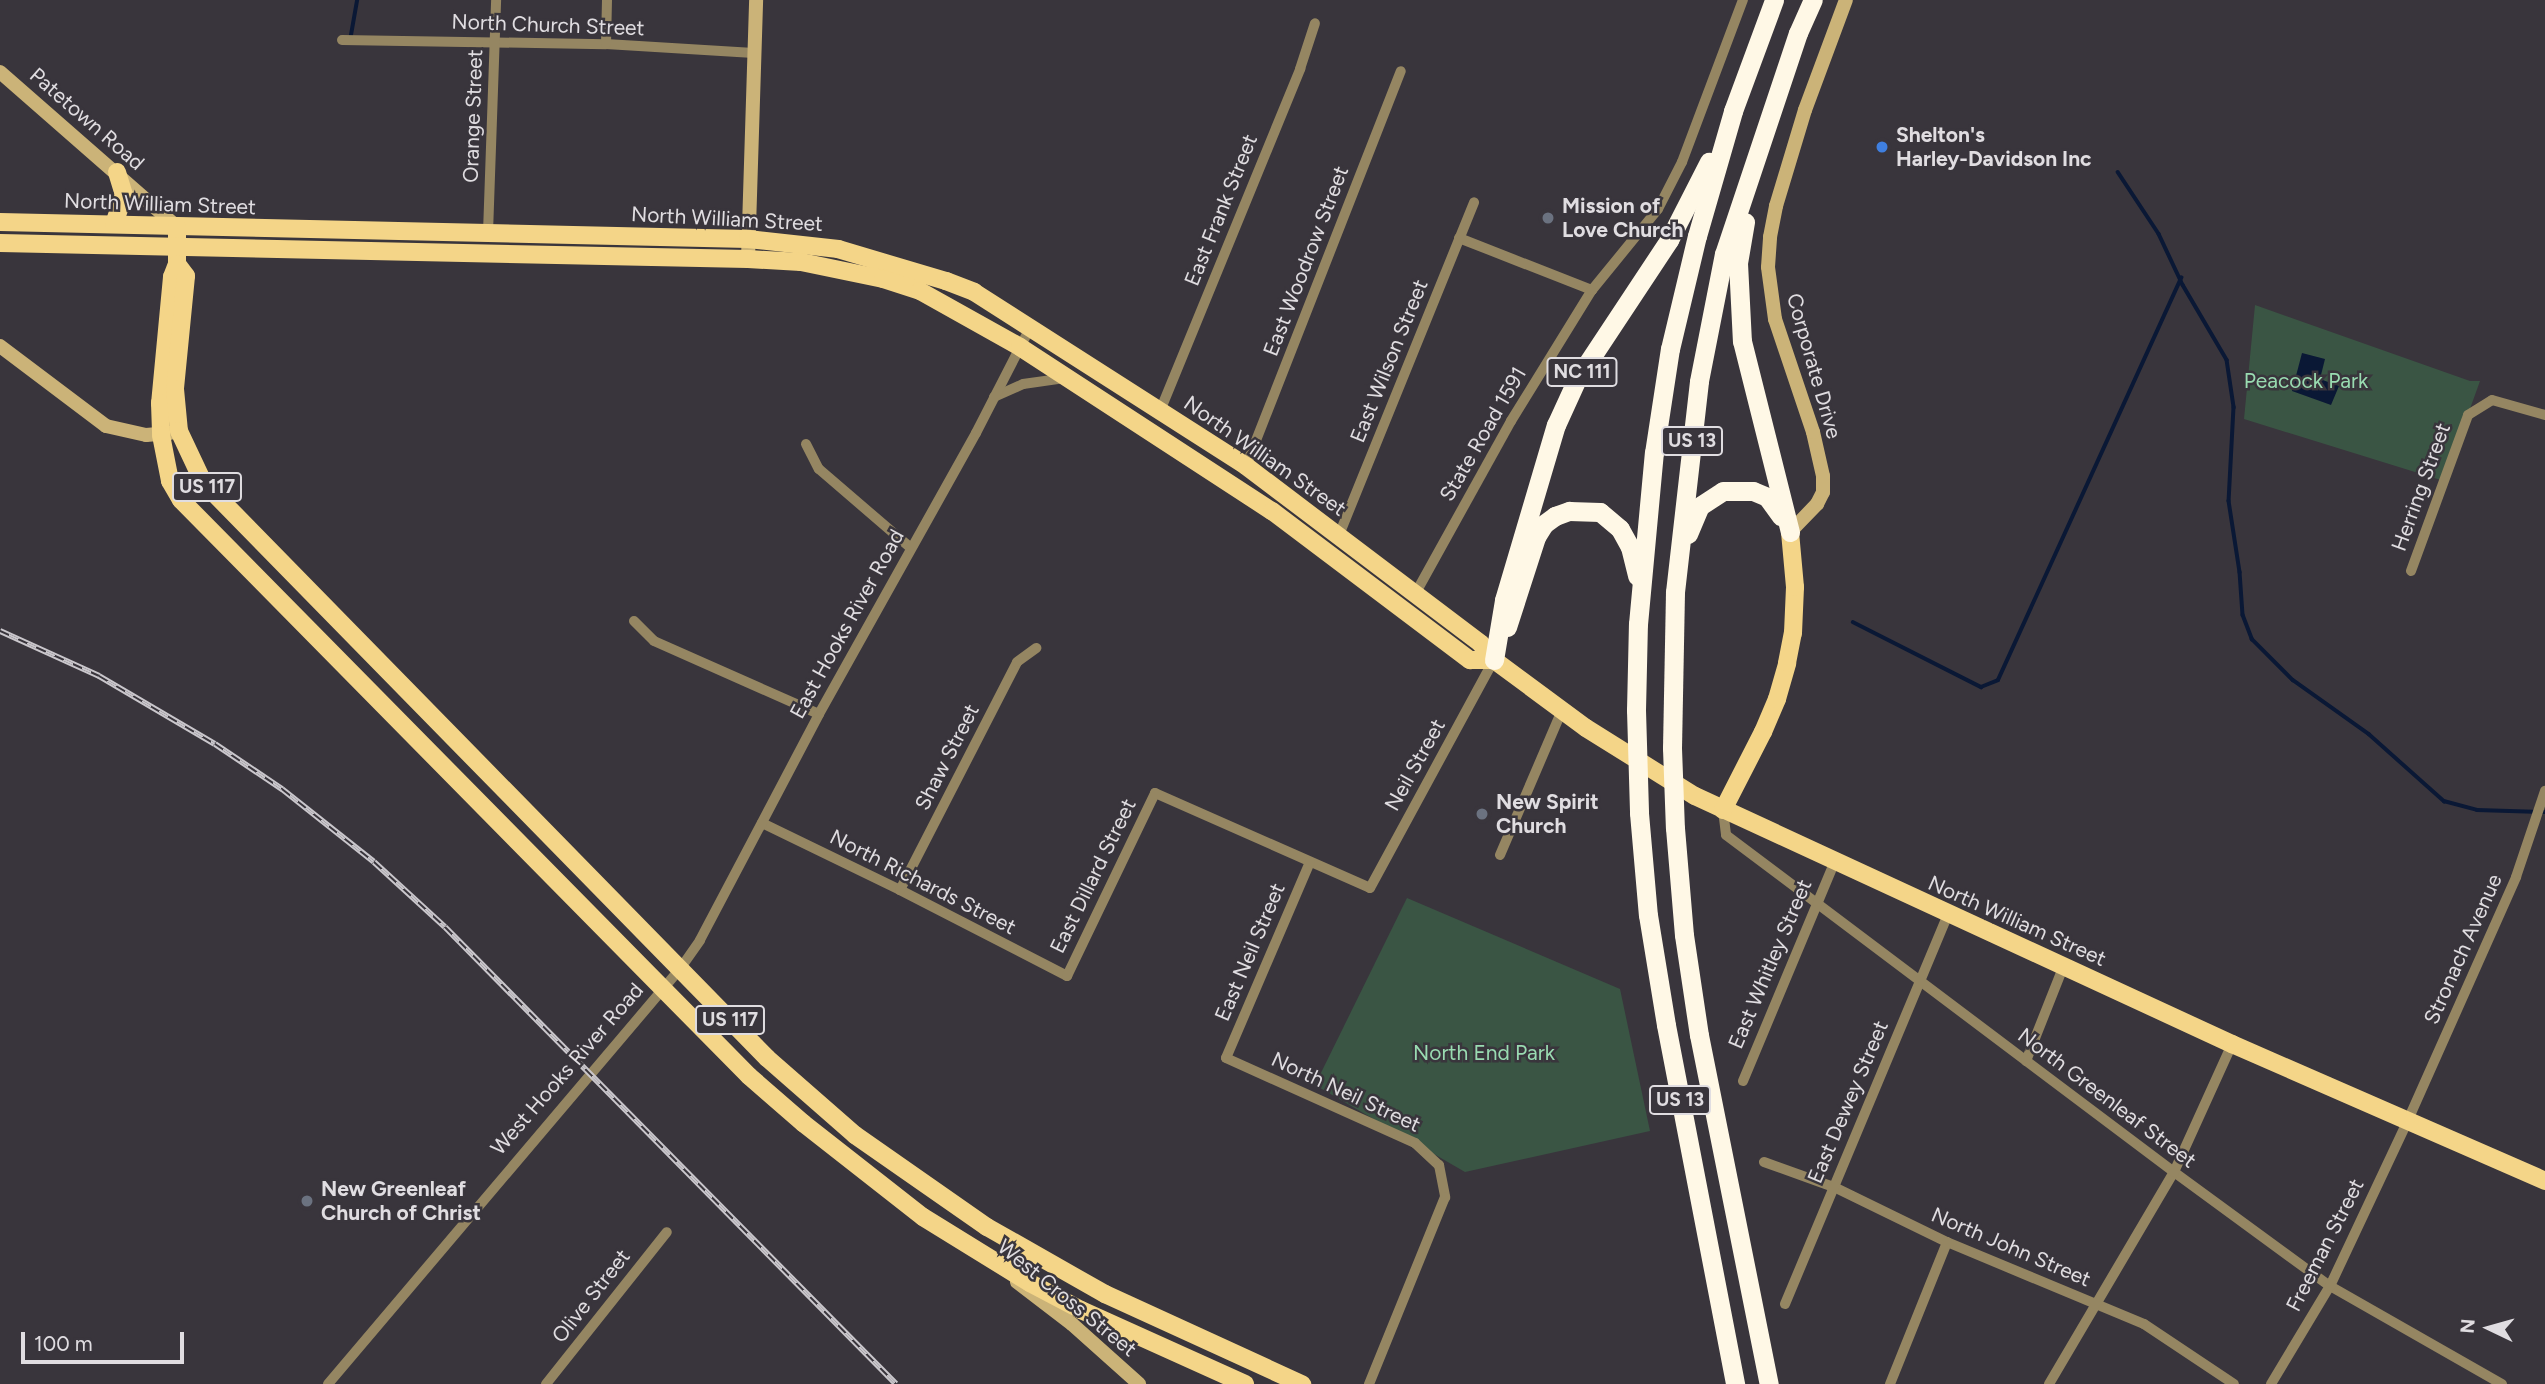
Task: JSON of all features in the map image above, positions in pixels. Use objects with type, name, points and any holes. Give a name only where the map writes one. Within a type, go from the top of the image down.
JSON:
[{"type":"highway","name":"US 13","points":[[1735,1384],[1666,1025],[1648,915],[1639,813],[1637,624],[1654,453],[1670,349],[1697,236],[1733,111],[1774,0]]},
{"type":"highway","name":"US 13","points":[[1769,1384],[1699,1035],[1684,935],[1675,828],[1672,748],[1675,593],[1699,381],[1724,254],[1760,142],[1813,0]]},
{"type":"highway","name":"NC 111","points":[[1494,660],[1504,600],[1556,425],[1577,379],[1669,240],[1733,111]]},
{"type":"highway","points":[[1760,142],[1738,263],[1742,341],[1790,532]]},
{"type":"highway","points":[[1675,593],[1693,520],[1700,506],[1723,491],[1752,491],[1767,497],[1777,507],[1790,532]]},
{"type":"highway","points":[[1494,660],[1518,602],[1536,537],[1544,524],[1569,511],[1600,512],[1620,529],[1630,547],[1637,575],[1637,624]]},
{"type":"main road","points":[[114,224],[124,195],[117,172]]},
{"type":"main road","name":"North William Street","points":[[0,222],[748,239],[838,249],[900,266],[974,292],[1246,466],[1414,596],[1481,644],[1494,660],[1562,710],[1695,796],[1834,863],[2064,965],[2232,1044],[2545,1181]]},
{"type":"main road","points":[[170,433],[186,276],[177,255],[177,227]]},
{"type":"main road","points":[[335,250],[362,243],[479,243],[484,241],[488,233]]},
{"type":"main road","name":"North William Street","points":[[0,243],[177,255],[335,250],[747,258],[801,262],[883,279],[920,291],[1020,347],[1272,511],[1469,660],[1494,660]]},
{"type":"main road","name":"US 117","points":[[170,433],[202,482],[766,1058],[855,1135],[976,1219],[1105,1294],[1302,1384]]},
{"type":"main road","name":"US 117","points":[[170,433],[170,481],[181,500],[749,1076],[839,1153],[923,1217],[968,1245],[1082,1310],[1245,1384]]},
{"type":"main road","points":[[1723,810],[1763,732],[1787,663],[1793,633],[1795,587],[1790,532]]},
{"type":"main road","points":[[839,1153],[855,1135]]},
{"type":"street","name":"Orange Street","points":[[488,233],[496,0]]},
{"type":"street","points":[[606,44],[607,0]]},
{"type":"street","points":[[747,258],[756,0]]},
{"type":"street","name":"State Road 1591","points":[[1414,596],[1511,421],[1592,290],[1658,209],[1682,162],[1743,0]]},
{"type":"street","name":"Corporate Drive","points":[[1790,532],[1817,504],[1823,492],[1823,476],[1813,432],[1774,319],[1768,267],[1770,237],[1776,206],[1805,110],[1846,0]]},
{"type":"street","name":"East Frank Street","points":[[1160,411],[1300,69],[1315,23]]},
{"type":"street","name":"North Church Street","points":[[342,40],[606,44],[754,53]]},
{"type":"street","name":"East Woodrow Street","points":[[1246,466],[1401,71]]},
{"type":"street","name":"Patetown Road","points":[[0,72],[177,227]]},
{"type":"street","name":"East Wilson Street","points":[[1339,536],[1475,202]]},
{"type":"street","points":[[1459,238],[1592,290]]},
{"type":"street","name":"East Hooks River Road","points":[[700,940],[819,714],[1030,328]]},
{"type":"street","points":[[0,346],[106,425],[146,435],[170,433]]},
{"type":"street","points":[[994,397],[1023,384],[1068,378]]},
{"type":"street","name":"Herring Street","points":[[2411,571],[2468,415],[2492,400],[2545,415]]},
{"type":"street","points":[[806,444],[819,469],[911,548]]},
{"type":"street","points":[[634,621],[653,641],[819,714]]},
{"type":"street","name":"Shaw Street","points":[[900,890],[1017,663],[1036,648]]},
{"type":"street","name":"Neil Street","points":[[1310,862],[1370,888],[1494,660]]},
{"type":"street","points":[[1500,855],[1562,710]]},
{"type":"street","name":"Stronach Avenue","points":[[2408,1120],[2516,877],[2545,791]]},
{"type":"street","name":"East Dillard Street","points":[[1067,976],[1155,793],[1310,862]]},
{"type":"street","name":"North Greenleaf Street","points":[[1723,810],[1726,835],[2174,1172],[2330,1286],[2479,1379],[2502,1384]]},
{"type":"street","name":"North Richards Street","points":[[762,823],[1067,976]]},
{"type":"street","name":"East Neil Street","points":[[1226,1058],[1310,862]]},
{"type":"street","name":"East Whitley Street","points":[[1742,1081],[1834,863]]},
{"type":"street","name":"East Dewey Street","points":[[1785,1304],[1948,915]]},
{"type":"street","name":"West Hooks River Road","points":[[328,1384],[680,969],[700,940]]},
{"type":"street","points":[[2026,1061],[2064,965]]},
{"type":"street","points":[[2049,1384],[2174,1172],[2232,1044]]},
{"type":"street","name":"North Neil Street","points":[[1226,1058],[1415,1143],[1440,1165],[1445,1197],[1367,1384]]},
{"type":"street","name":"Freeman Street","points":[[2271,1384],[2330,1286],[2408,1120]]},
{"type":"street","name":"North John Street","points":[[1764,1162],[1834,1187],[1947,1242],[2144,1324],[2234,1384]]},
{"type":"street","name":"Olive Street","points":[[547,1384],[667,1231]]},
{"type":"street","points":[[1890,1384],[1947,1242]]},
{"type":"street","name":"West Cross Street","points":[[968,1245],[1072,1324],[1139,1384]]},
{"type":"green space","name":"Peacock Park","points":[[2255,305],[2470,381],[2480,381],[2444,481],[2244,419]]},
{"type":"green space","name":"North End Park","points":[[1407,898],[1620,989],[1650,1131],[1465,1172],[1315,1085]]},
{"type":"water","points":[[2302,353],[2325,359],[2320,379],[2339,386],[2331,405],[2292,391]]},
{"type":"waterway","points":[[351,35],[357,0]]},
{"type":"waterway","points":[[2118,172],[2159,234],[2183,285],[2227,360],[2234,407],[2229,501],[2240,572],[2243,615],[2252,639],[2293,680],[2369,734],[2444,801],[2477,810],[2545,812]]},
{"type":"waterway","points":[[1853,622],[1981,687],[1998,680],[2181,278]]},
{"type":"railway","points":[[0,631],[99,676],[215,744],[282,789],[374,862],[445,927],[896,1384]]},
{"type":"place","name":"Shelton's Harley-Davidson Inc","points":[[1882,147]]},
{"type":"place","name":"Mission of Love Church","points":[[1548,218]]},
{"type":"place","name":"New Spirit Church","points":[[1482,814]]},
{"type":"place","name":"New Greenleaf Church of Christ","points":[[307,1201]]}]
